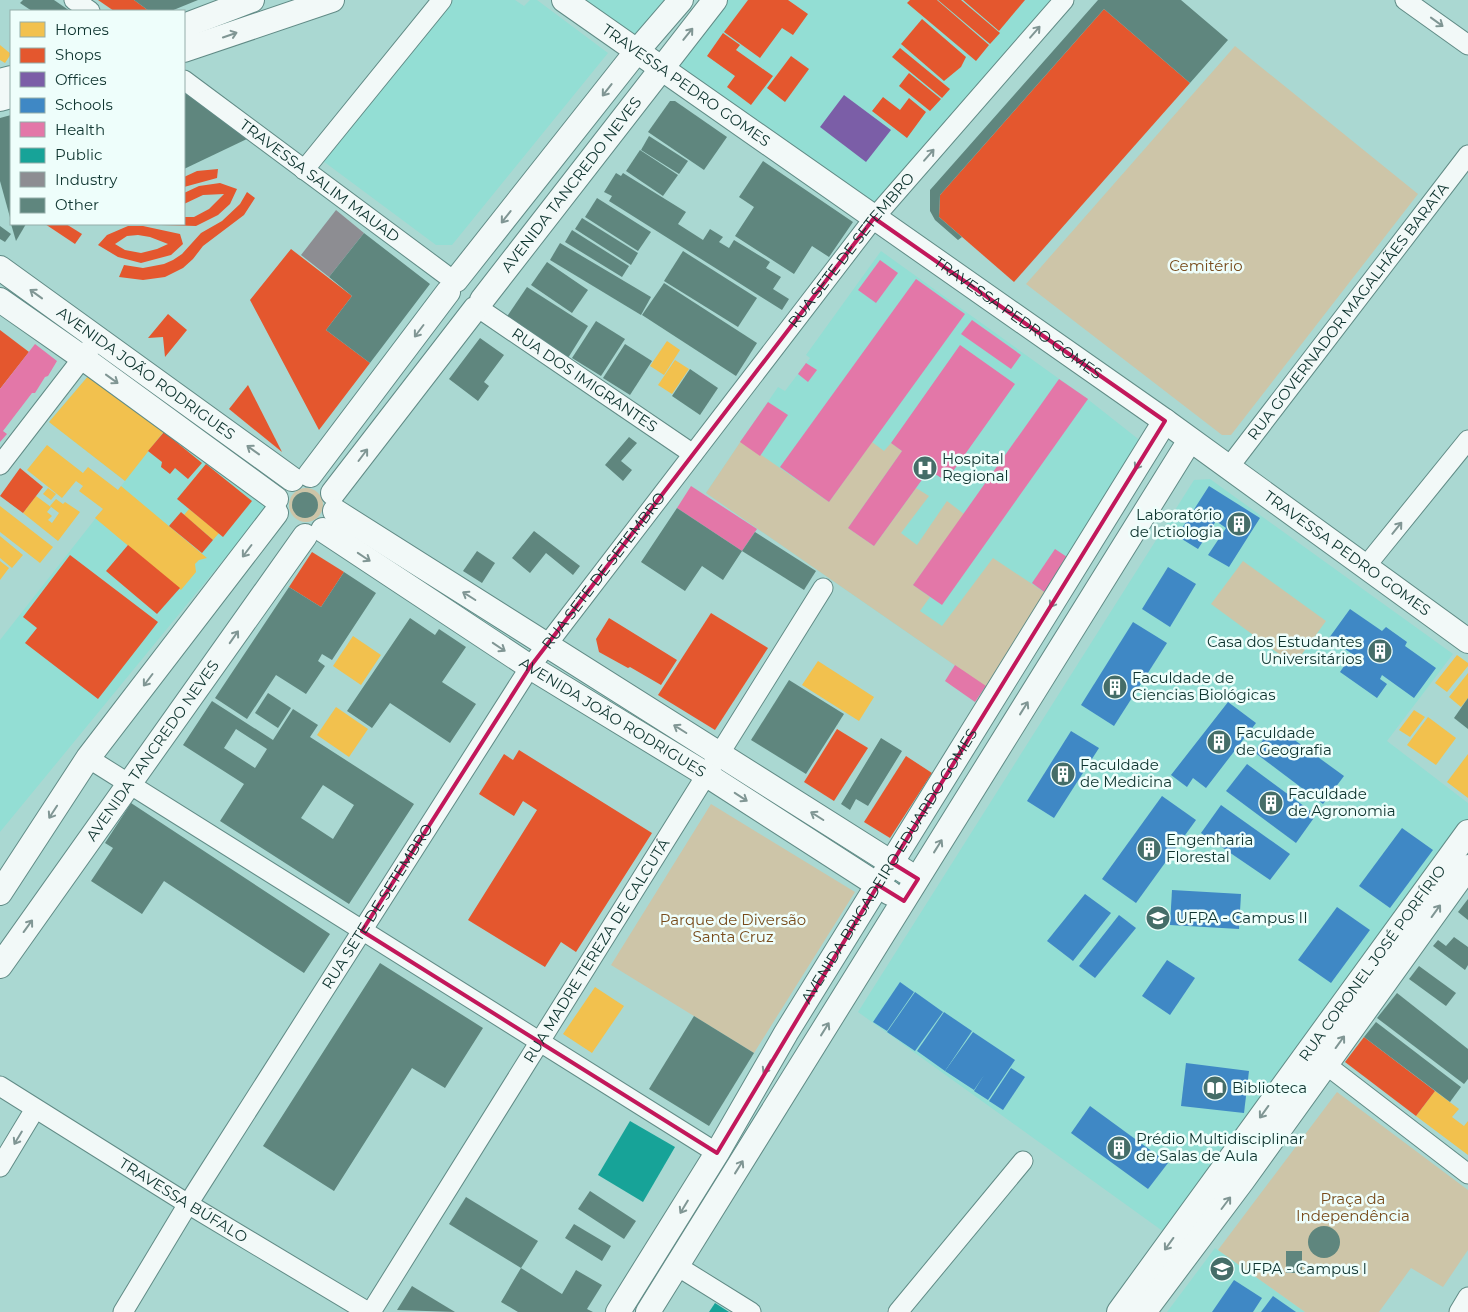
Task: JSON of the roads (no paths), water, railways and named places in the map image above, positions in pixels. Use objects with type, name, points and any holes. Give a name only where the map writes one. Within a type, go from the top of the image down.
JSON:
[{"type":"street","points":[[74,0],[89,10]]},
{"type":"street","points":[[185,26],[252,0]]},
{"type":"street","points":[[185,50],[285,8],[332,0]]},
{"type":"street","points":[[304,170],[442,0]]},
{"type":"street","name":"TRAVESSA PEDRO GOMES","points":[[564,0],[1165,421],[1468,640]]},
{"type":"street","name":"AVENIDA TANCREDO NEVES","points":[[301,477],[637,51],[681,0]]},
{"type":"street","name":"AVENIDA TANCREDO NEVES","points":[[0,966],[478,305],[715,0]]},
{"type":"street","name":"RUA SETE DE SETEMBRO","points":[[123,1312],[188,1204],[530,667],[874,218],[1064,0]]},
{"type":"street","points":[[1405,0],[1468,45]]},
{"type":"street","name":"TRAVESSA SALIM MAUAD","points":[[185,81],[453,284]]},
{"type":"street","name":"RUA GOVERNADOR MAGALHÃES BARATA","points":[[1228,467],[1468,155]]},
{"type":"street","name":"AVENIDA JOÃO RODRIGUES","points":[[0,268],[98,338],[301,477]]},
{"type":"street","points":[[453,284],[466,277],[476,281],[482,290],[478,305]]},
{"type":"street","name":"AVENIDA JOÃO RODRIGUES","points":[[0,300],[83,358],[276,506]]},
{"type":"street","name":"RUA DOS IMIGRANTES","points":[[478,305],[693,454]]},
{"type":"street","points":[[0,465],[98,338]]},
{"type":"street","name":"AVENIDA BRIGADEIRO EDUARDO GOMES","points":[[618,1312],[717,1153],[786,1033],[1165,421]]},
{"type":"street","name":"AVENIDA BRIGADEIRO EDUARDO GOMES","points":[[648,1312],[1190,440]]},
{"type":"street","points":[[1366,566],[1468,440]]},
{"type":"street","points":[[0,893],[88,758],[276,506],[283,485],[301,477],[320,479],[324,518],[287,529],[276,506]]},
{"type":"street","name":"AVENIDA JOÃO RODRIGUES","points":[[324,518],[547,645],[918,879]]},
{"type":"street","name":"AVENIDA JOÃO RODRIGUES","points":[[324,518],[530,667],[707,775],[904,901]]},
{"type":"street","name":"RUA MADRE TEREZA DE CALCUTÁ","points":[[369,1312],[823,588]]},
{"type":"street","points":[[958,757],[983,774]]},
{"type":"street","points":[[88,758],[717,1153]]},
{"type":"street","name":"RUA CORONEL JOSÉ PORFÍRIO","points":[[1144,1312],[1243,1180],[1317,1057],[1468,832]]},
{"type":"street","points":[[834,857],[849,836]]},
{"type":"street","name":"RUA CORONEL JOSÉ PORFÍRIO","points":[[1119,1312],[1317,1057],[1468,867]]},
{"type":"street","points":[[786,1033],[811,1052]]},
{"type":"street","points":[[1317,1057],[1468,1174]]},
{"type":"street","name":"TRAVESSA BÚFALO","points":[[0,1086],[188,1204],[369,1312]]},
{"type":"street","points":[[0,1167],[35,1109]]},
{"type":"street","points":[[898,1312],[1023,1161]]},
{"type":"street","points":[[663,1241],[680,1260],[751,1312]]},
{"type":"street","points":[[1459,1312],[1468,1296]]},
{"type":"place","name":"Hospital Regional","points":[[925,468]]},
{"type":"place","name":"Laboratório de Ictiologia","points":[[1239,524]]},
{"type":"place","name":"Casa dos Estudantes Universitários","points":[[1380,651]]},
{"type":"place","name":"Faculdade de Ciencias Biológicas","points":[[1115,687]]},
{"type":"place","name":"Faculdade de Geografia","points":[[1219,742]]},
{"type":"place","name":"Faculdade de Medicina","points":[[1063,774]]},
{"type":"place","name":"Faculdade de Agronomia","points":[[1271,803]]},
{"type":"place","name":"Engenharia Florestal","points":[[1149,849]]},
{"type":"place","name":"UFPA - Campus II","points":[[1158,918]]},
{"type":"place","name":"Biblioteca","points":[[1215,1088]]},
{"type":"place","name":"Prédio Multidisciplinar de Salas de Aula","points":[[1119,1148]]},
{"type":"place","name":"UFPA - Campus I","points":[[1222,1269]]},
{"type":"park label","name":"Cemitério","points":[[1206,266]]},
{"type":"park label","name":"Parque de Diversão Santa Cruz","points":[[733,928]]},
{"type":"park label","name":"Praça da Independência","points":[[1353,1208]]}]
